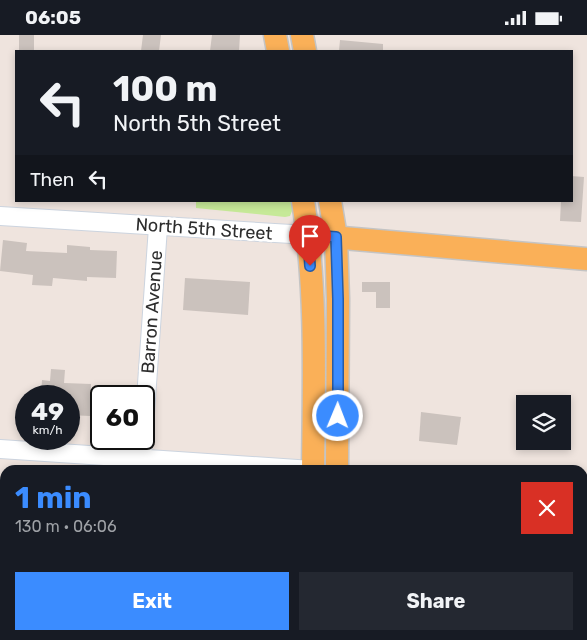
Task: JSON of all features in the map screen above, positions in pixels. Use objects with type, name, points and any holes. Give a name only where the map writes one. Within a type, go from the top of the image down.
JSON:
[{"type":"main road","points":[[275,35],[278,50]]},
{"type":"main road","points":[[302,35],[305,50]]},
{"type":"main road","points":[[303,202],[308,235],[314,372],[312,465]]},
{"type":"main road","points":[[330,202],[336,237],[337,465]]},
{"type":"main road","name":"North 5th Street","points":[[308,235],[587,259]]},
{"type":"street","name":"North 5th Street","points":[[0,216],[308,235]]},
{"type":"street","name":"Barron Avenue","points":[[147,385],[158,227]]},
{"type":"street","points":[[0,449],[141,465],[142,450]]},
{"type":"green space","points":[[196,202],[295,202],[296,210],[292,211],[290,216],[285,217],[196,208]]},
{"type":"building","points":[[19,35],[34,35],[34,50],[19,50]]},
{"type":"building","points":[[143,35],[161,35],[159,50],[141,50]]},
{"type":"building","points":[[212,35],[240,35],[239,50],[210,50]]},
{"type":"building","points":[[340,40],[383,44],[383,50],[339,50]]},
{"type":"building","points":[[573,176],[584,177],[581,222],[560,221],[561,202],[573,202]]},
{"type":"building","points":[[3,240],[27,243],[26,251],[67,253],[67,245],[90,247],[90,250],[117,251],[116,278],[87,277],[87,281],[53,278],[52,286],[32,285],[33,275],[0,271]]},
{"type":"building","points":[[185,278],[250,282],[248,315],[183,310]]},
{"type":"building","points":[[362,282],[390,282],[390,308],[376,308],[376,292],[362,292]]},
{"type":"building","points":[[51,369],[65,370],[64,383],[91,384],[90,416],[80,416],[80,385],[42,385],[42,380],[50,381]]},
{"type":"building","points":[[421,412],[461,417],[457,445],[419,441]]},
{"type":"route","points":[[310,266],[308,235],[336,237],[338,416]]}]
